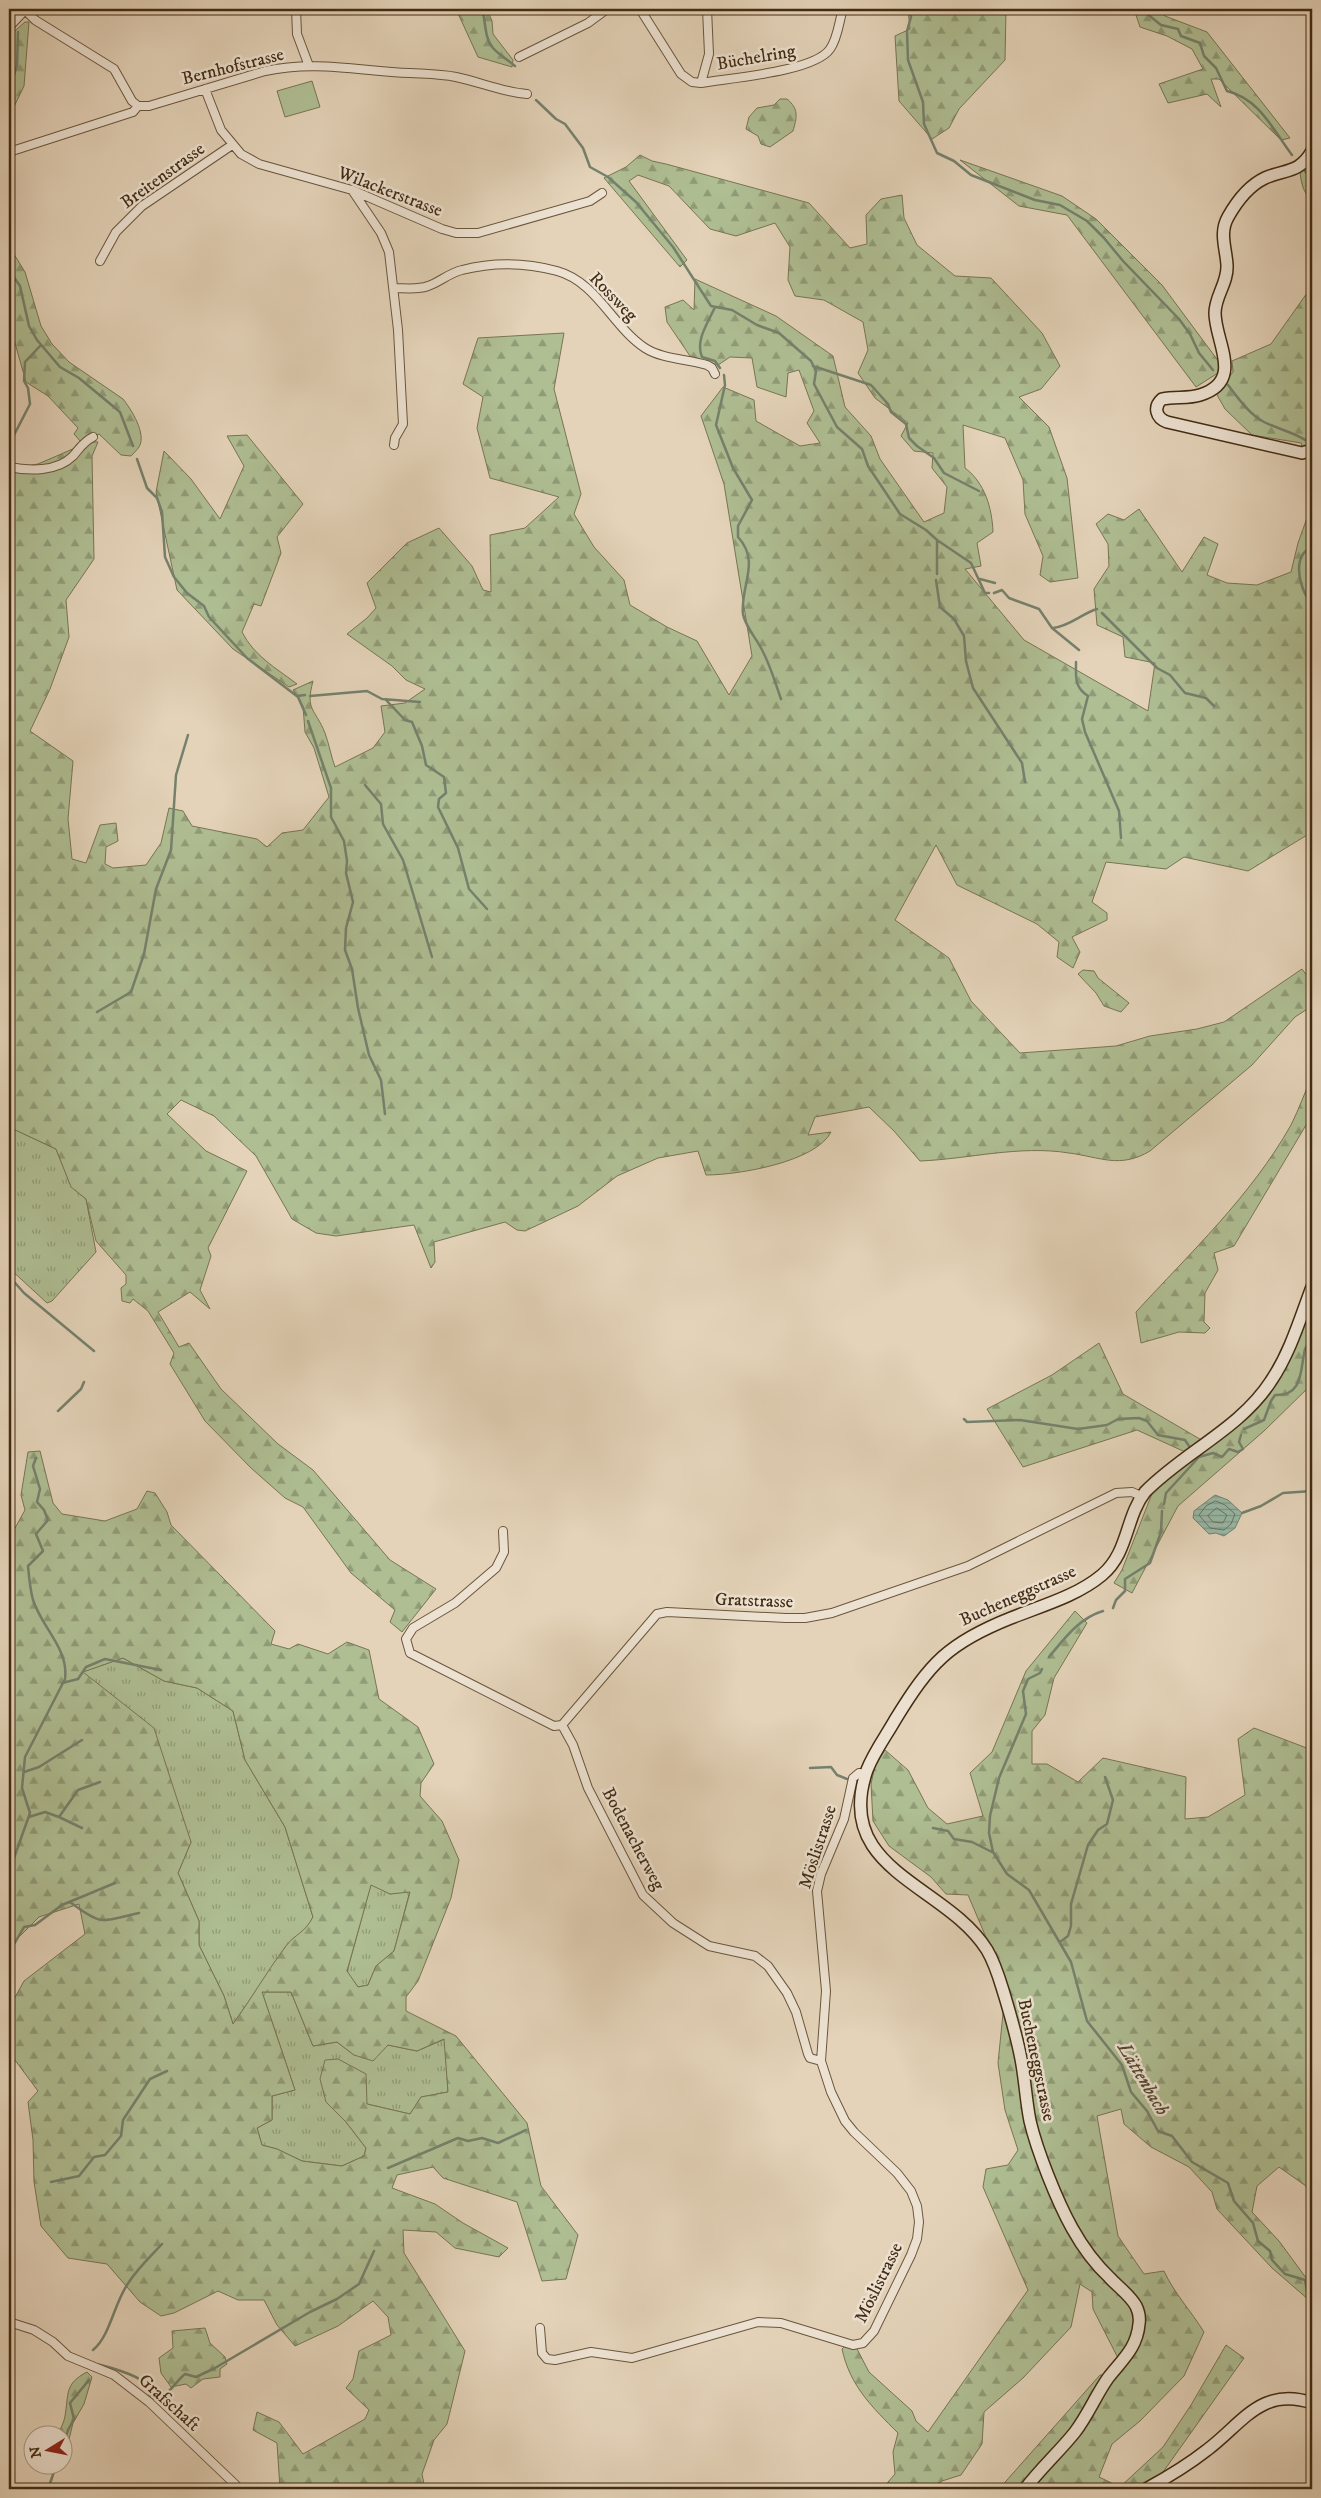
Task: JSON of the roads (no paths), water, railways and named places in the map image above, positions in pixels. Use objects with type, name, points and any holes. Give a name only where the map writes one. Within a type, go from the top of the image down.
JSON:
[{"type":"street","points":[[296,9],[297,34],[308,66]]},
{"type":"street","points":[[519,57],[588,23],[607,9]]},
{"type":"street","name":"Büchelring","points":[[640,9],[681,74],[692,82],[701,83],[786,70],[821,57],[833,44],[843,9]]},
{"type":"street","name":"Büchelring","points":[[701,83],[709,54],[707,9]]},
{"type":"street","points":[[10,24],[25,10],[35,20],[114,69],[132,101],[138,106]]},
{"type":"street","name":"Bernhofstrasse","points":[[9,152],[133,112],[138,106],[149,106],[282,67],[351,66],[410,73],[428,73],[478,81],[503,90],[527,94]]},
{"type":"street","name":"Wilackerstrasse","points":[[205,89],[214,117],[232,145],[258,164],[352,190],[442,228],[467,233],[478,233],[580,204],[602,193]]},
{"type":"street","name":"Breitenstrasse","points":[[100,261],[116,232],[142,206],[232,145]]},
{"type":"street","points":[[1312,151],[1305,161],[1295,169],[1264,178],[1249,188],[1225,224],[1223,237],[1227,276],[1215,314],[1226,362],[1222,378],[1213,388],[1201,395],[1162,399],[1158,403],[1157,411],[1163,420],[1235,439],[1302,453],[1312,450]]},
{"type":"street","points":[[352,190],[386,243],[394,288],[403,424],[394,440],[394,445]]},
{"type":"street","name":"Rossweg","points":[[394,288],[422,288],[463,270],[499,265],[518,265],[559,271],[575,279],[592,292],[624,331],[644,347],[655,354],[707,365],[712,368],[715,374]]},
{"type":"street","points":[[9,466],[41,469],[59,466],[72,456],[82,444],[93,437]]},
{"type":"street","name":"Bucheneggstrasse","points":[[1025,2489],[1077,2430],[1108,2379],[1132,2350],[1138,2334],[1140,2317],[1138,2308],[1107,2276],[1087,2251],[1065,2214],[1032,2128],[1020,2054],[993,1961],[968,1926],[890,1866],[875,1851],[867,1836],[863,1816],[863,1793],[866,1774],[877,1750],[919,1681],[934,1663],[951,1648],[977,1632],[1076,1591],[1098,1578],[1110,1568],[1120,1553],[1141,1496],[1234,1421],[1265,1388],[1289,1347],[1312,1287]]},
{"type":"street","name":"Gratstrasse","points":[[562,1725],[657,1614],[667,1612],[786,1618],[819,1616],[968,1566],[1116,1494],[1132,1492],[1141,1496]]},
{"type":"street","points":[[503,1531],[504,1552],[496,1568],[454,1603],[413,1628],[406,1639],[410,1653],[549,1725],[562,1725]]},
{"type":"street","name":"Bodenacherweg","points":[[562,1725],[573,1745],[588,1788],[643,1895],[673,1923],[709,1946],[755,1956],[768,1966],[787,1993],[796,2012],[810,2058],[820,2061]]},
{"type":"street","name":"Möslistrasse","points":[[540,2328],[542,2353],[547,2359],[555,2360],[591,2352],[632,2358],[758,2322],[781,2323],[853,2345],[863,2343],[869,2339],[911,2255],[917,2239],[918,2215],[911,2191],[897,2173],[854,2132],[846,2120],[831,2092],[820,2061],[826,1991],[817,1891],[844,1819],[853,1778],[859,1774],[866,1774]]},
{"type":"street","name":"Grafschaft","points":[[9,2322],[34,2330],[53,2342],[68,2356],[114,2375],[148,2402],[240,2489]]},
{"type":"street","points":[[1146,2489],[1198,2457],[1259,2405],[1282,2400],[1312,2403]]},
{"type":"water","points":[[1215,1495],[1228,1500],[1242,1513],[1235,1528],[1224,1536],[1216,1533],[1209,1534],[1193,1518],[1194,1511]]},
{"type":"waterway","points":[[482,9],[490,44],[515,66]]},
{"type":"waterway","points":[[911,9],[907,31],[908,60],[923,102],[924,124],[937,153],[954,161],[971,175],[1035,200],[1060,205],[1087,221],[1179,319],[1190,334],[1199,353],[1213,370]]},
{"type":"waterway","points":[[1141,9],[1161,25],[1178,29],[1181,36],[1200,43],[1204,56],[1216,68],[1227,91],[1238,95],[1257,108],[1292,155]]},
{"type":"waterway","points":[[9,88],[17,66],[18,32]]},
{"type":"waterway","points":[[536,100],[556,119],[565,124],[583,148],[590,167],[608,177],[636,202],[673,247],[711,306],[732,310],[757,325],[779,333],[811,361],[816,371],[814,384],[837,427],[862,449],[868,466],[900,514],[926,530],[937,540],[937,574]]},
{"type":"waterway","points":[[1304,170],[1312,180]]},
{"type":"waterway","points":[[9,270],[20,286],[29,326],[37,340],[60,367],[79,378],[120,412],[133,446]]},
{"type":"waterway","points":[[715,307],[703,332],[700,351],[702,357],[715,361],[720,368]]},
{"type":"waterway","points":[[10,461],[12,439],[30,404],[28,388],[24,381],[25,362],[41,345]]},
{"type":"waterway","points":[[813,366],[871,385],[888,404],[891,412],[906,424],[909,438],[934,458],[944,473],[979,491]]},
{"type":"waterway","points":[[724,375],[725,385],[716,425],[733,468],[752,500],[738,526],[738,537],[745,546],[749,565],[743,614],[746,623],[767,660],[781,699]]},
{"type":"waterway","points":[[1228,385],[1253,415],[1307,441]]},
{"type":"waterway","points":[[137,459],[147,488],[157,498],[162,512],[165,557],[174,577],[187,593],[204,606],[209,617],[247,658],[298,697],[306,715]]},
{"type":"waterway","points":[[937,540],[971,563],[985,593],[989,593]]},
{"type":"waterway","points":[[1312,545],[1303,554],[1299,566],[1302,587],[1312,604]]},
{"type":"waterway","points":[[980,579],[995,583]]},
{"type":"waterway","points":[[936,580],[940,607],[954,619],[964,636],[966,661],[973,688],[1022,763],[1025,782]]},
{"type":"waterway","points":[[994,593],[1002,590],[1009,598],[1039,609],[1052,628],[1079,650]]},
{"type":"waterway","points":[[1053,628],[1065,625],[1097,609]]},
{"type":"waterway","points":[[1102,613],[1157,668],[1170,675],[1185,693],[1206,698],[1214,706]]},
{"type":"waterway","points":[[1076,662],[1078,685],[1083,693],[1088,696],[1082,719],[1085,732],[1119,811],[1121,838]]},
{"type":"waterway","points":[[310,696],[367,691],[382,699],[420,702]]},
{"type":"waterway","points":[[297,696],[305,695]]},
{"type":"waterway","points":[[386,700],[405,720],[412,722],[422,746],[426,765],[444,777],[446,793],[439,799],[438,807],[458,848],[469,889],[487,909]]},
{"type":"waterway","points":[[308,721],[331,788],[331,817],[344,841],[347,861],[346,873],[353,902],[346,928],[345,950],[352,969],[358,1008],[369,1055],[381,1080],[385,1114]]},
{"type":"waterway","points":[[97,1012],[131,992],[144,954],[156,889],[171,850],[176,775],[188,735]]},
{"type":"waterway","points":[[365,785],[381,804],[383,824],[403,860],[432,957]]},
{"type":"waterway","points":[[9,1276],[24,1293],[94,1351]]},
{"type":"waterway","name":"Lättenbach","points":[[1244,1429],[1264,1420],[1275,1395],[1284,1394],[1296,1386],[1301,1373],[1305,1349],[1311,1339],[1309,1326],[1312,1313]]},
{"type":"waterway","points":[[58,1411],[81,1389],[84,1382]]},
{"type":"waterway","points":[[964,1419],[967,1422],[1020,1420],[1078,1429],[1107,1425],[1118,1419],[1139,1418],[1147,1421],[1158,1435],[1185,1440],[1191,1449]]},
{"type":"waterway","name":"Lättenbach","points":[[1164,1504],[1166,1493],[1199,1457],[1213,1453],[1222,1457],[1229,1449],[1238,1452],[1243,1449],[1239,1442],[1241,1435]]},
{"type":"waterway","points":[[9,1872],[30,1813],[22,1788],[25,1757],[65,1679],[63,1658],[37,1610],[30,1583],[28,1566],[43,1551],[36,1534],[48,1520],[44,1510],[37,1502],[40,1489],[33,1466],[36,1458]]},
{"type":"waterway","points":[[1242,1513],[1261,1506],[1283,1493],[1312,1491]]},
{"type":"waterway","name":"Lättenbach","points":[[1113,1608],[1116,1600],[1125,1591],[1125,1579],[1150,1563],[1161,1532],[1162,1511]]},
{"type":"waterway","name":"Lättenbach","points":[[1049,1657],[1066,1636],[1079,1624],[1094,1614],[1103,1611]]},
{"type":"waterway","points":[[62,1683],[78,1679],[86,1667],[105,1659],[161,1670]]},
{"type":"waterway","name":"Lättenbach","points":[[1042,1669],[1040,1673],[1028,1679],[1023,1691],[1026,1714],[999,1778],[990,1816],[989,1833],[993,1852],[1007,1874],[1029,1890],[1071,1962],[1087,2021],[1122,2065],[1131,2092],[1147,2111],[1158,2131],[1172,2136],[1192,2162],[1228,2183],[1234,2201],[1253,2223],[1258,2241],[1270,2251],[1272,2260],[1285,2274],[1305,2280],[1308,2296],[1312,2301]]},
{"type":"waterway","points":[[24,1772],[39,1767],[82,1740]]},
{"type":"waterway","points":[[810,1768],[831,1767],[837,1775],[847,1779]]},
{"type":"waterway","points":[[1060,1942],[1068,1936],[1071,1926],[1071,1904],[1088,1845],[1098,1830],[1107,1824],[1113,1800],[1105,1777]]},
{"type":"waterway","points":[[29,1817],[45,1812],[59,1817],[78,1790],[100,1782]]},
{"type":"waterway","points":[[59,1817],[82,1828]]},
{"type":"waterway","points":[[933,1828],[948,1831],[954,1839],[972,1842],[992,1852]]},
{"type":"waterway","points":[[9,1953],[24,1927],[35,1925],[62,1905],[115,1883]]},
{"type":"waterway","points":[[70,1902],[89,1915],[102,1920],[139,1913]]},
{"type":"waterway","points":[[51,2182],[79,2176],[94,2157],[105,2155],[121,2136],[123,2120],[150,2079],[167,2071]]},
{"type":"waterway","points":[[388,2168],[458,2138],[468,2141],[482,2138],[498,2143],[526,2130]]},
{"type":"waterway","points":[[93,2350],[104,2336],[129,2282],[140,2267],[162,2244]]},
{"type":"waterway","points":[[95,2364],[113,2368],[140,2379],[153,2399],[163,2396],[185,2374],[196,2377],[215,2368],[310,2312],[337,2299],[359,2284],[374,2251]]},
{"type":"waterway","points":[[70,2426],[74,2419],[70,2403],[89,2380]]},
{"type":"waterway","points":[[48,2489],[53,2476]]}]
